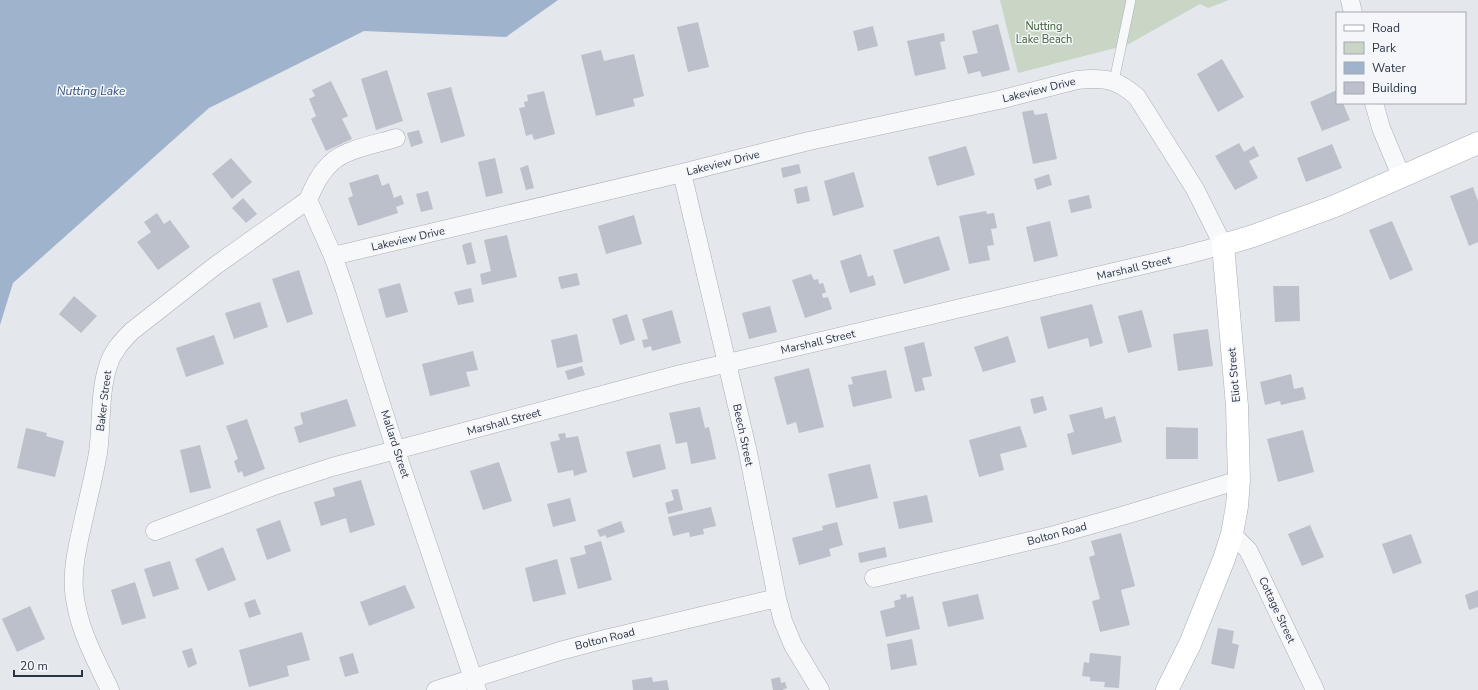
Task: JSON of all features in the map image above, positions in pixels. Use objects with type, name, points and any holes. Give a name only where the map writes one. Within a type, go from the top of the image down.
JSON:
[{"type":"street","points":[[1350,0],[1353,12]]},
{"type":"street","name":"Lakeview Drive","points":[[333,256],[682,173],[809,141],[999,100],[1078,80],[1101,78],[1114,81]]},
{"type":"street","name":"Eliot Street","points":[[1114,81],[1127,89],[1137,98],[1195,189],[1223,245],[1237,406],[1239,480],[1232,534],[1224,559],[1190,644],[1166,690]]},
{"type":"street","points":[[1374,104],[1380,128],[1402,178]]},
{"type":"street","points":[[308,200],[317,181],[331,162],[355,150],[396,138]]},
{"type":"street","name":"Marshall Street","points":[[155,531],[271,487],[332,467],[670,377],[1178,257],[1223,245],[1260,234],[1335,206],[1402,178],[1478,143]]},
{"type":"street","name":"Beech Street","points":[[682,173],[747,448],[783,621],[793,645],[820,690]]},
{"type":"street","name":"Mallard Street","points":[[308,200],[333,256],[344,287],[396,451],[475,684]]},
{"type":"street","name":"Baker Street","points":[[110,690],[83,633],[78,618],[74,578],[80,538],[98,453],[102,394],[108,365],[114,352],[122,341],[132,332],[215,266],[308,200]]},
{"type":"street","name":"Bolton Road","points":[[874,578],[1055,535],[1239,480]]},
{"type":"street","name":"Cottage Street","points":[[1232,534],[1248,550],[1315,690]]},
{"type":"street","name":"Bolton Road","points":[[436,690],[475,684],[605,639],[777,598]]},
{"type":"lane","points":[[1114,81],[1131,0]]},
{"type":"green space","name":"Nutting Lake Beach","points":[[1000,0],[1229,0],[1208,8],[1200,4],[1127,45],[1018,73]]},
{"type":"water","name":"Nutting Lake","points":[[0,0],[558,0],[506,37],[364,31],[209,108],[13,283],[0,325]]},
{"type":"building","points":[[698,22],[709,67],[688,72],[677,27]]},
{"type":"building","points":[[998,24],[1010,70],[982,77],[980,71],[968,74],[963,56],[978,53],[972,31]]},
{"type":"building","points":[[873,26],[878,46],[858,51],[853,31]]},
{"type":"building","points":[[944,33],[945,41],[940,42],[946,69],[915,76],[907,41]]},
{"type":"building","points":[[601,50],[604,61],[634,54],[644,96],[633,99],[635,106],[596,116],[581,55]]},
{"type":"building","points":[[1222,59],[1244,97],[1218,112],[1197,74]]},
{"type":"building","points":[[387,70],[403,121],[376,130],[361,79]]},
{"type":"building","points":[[331,81],[348,116],[342,119],[352,139],[326,151],[311,119],[316,116],[309,99],[315,96],[312,90]]},
{"type":"building","points":[[451,87],[465,136],[441,143],[427,93]]},
{"type":"building","points":[[1336,90],[1336,104],[1343,104],[1350,120],[1322,131],[1310,102]]},
{"type":"building","points":[[544,91],[555,134],[534,140],[532,134],[526,136],[519,108],[525,107],[524,102],[528,101],[527,95]]},
{"type":"building","points":[[1033,110],[1035,115],[1047,113],[1057,159],[1033,164],[1022,112]]},
{"type":"building","points":[[419,130],[423,143],[411,147],[407,133]]},
{"type":"building","points":[[1239,143],[1244,152],[1254,146],[1259,156],[1249,161],[1258,178],[1235,190],[1215,156]]},
{"type":"building","points":[[1332,144],[1342,168],[1306,182],[1297,158]]},
{"type":"building","points":[[966,146],[975,175],[937,186],[928,157]]},
{"type":"building","points":[[231,158],[252,182],[232,199],[212,174]]},
{"type":"building","points":[[495,158],[503,193],[486,197],[478,162]]},
{"type":"building","points":[[799,164],[801,173],[783,178],[781,168]]},
{"type":"building","points":[[528,165],[534,188],[526,190],[520,168]]},
{"type":"building","points":[[854,172],[864,207],[833,216],[824,181]]},
{"type":"building","points":[[378,174],[382,186],[389,183],[394,198],[401,195],[404,204],[396,207],[398,213],[358,226],[348,198],[353,196],[349,183]]},
{"type":"building","points":[[1049,174],[1052,185],[1037,190],[1034,179]]},
{"type":"building","points":[[807,186],[810,201],[797,204],[794,189]]},
{"type":"building","points":[[1473,187],[1478,201],[1478,242],[1469,246],[1450,196]]},
{"type":"building","points":[[428,191],[433,209],[421,212],[416,194]]},
{"type":"building","points":[[1089,195],[1092,208],[1071,213],[1068,200]]},
{"type":"building","points":[[243,198],[257,214],[246,223],[232,208]]},
{"type":"building","points":[[986,211],[987,214],[994,213],[997,228],[991,229],[994,245],[987,246],[990,260],[969,264],[959,216]]},
{"type":"building","points":[[157,213],[164,224],[170,220],[190,247],[158,270],[137,242],[151,232],[144,222]]},
{"type":"building","points":[[634,215],[642,244],[606,254],[598,226]]},
{"type":"building","points":[[1050,221],[1058,256],[1034,262],[1026,227]]},
{"type":"building","points":[[1392,221],[1413,270],[1390,280],[1369,230]]},
{"type":"building","points":[[507,235],[517,277],[482,285],[480,274],[491,271],[484,240]]},
{"type":"building","points":[[939,236],[950,270],[904,284],[893,250]]},
{"type":"building","points":[[471,242],[476,263],[467,265],[462,245]]},
{"type":"building","points":[[861,254],[868,277],[873,275],[876,285],[850,293],[840,261]]},
{"type":"building","points":[[299,270],[313,314],[287,323],[272,279]]},
{"type":"building","points":[[577,273],[580,285],[561,289],[558,277]]},
{"type":"building","points":[[811,274],[814,280],[818,279],[819,284],[823,283],[826,292],[822,294],[823,298],[828,297],[832,309],[805,318],[792,280]]},
{"type":"building","points":[[400,283],[408,312],[386,318],[378,289]]},
{"type":"building","points":[[1273,286],[1299,286],[1300,321],[1275,322]]},
{"type":"building","points":[[471,288],[474,302],[458,305],[454,292]]},
{"type":"building","points":[[74,296],[97,316],[81,333],[59,314]]},
{"type":"building","points":[[260,302],[268,327],[234,339],[225,313]]},
{"type":"building","points":[[1092,304],[1103,343],[1090,347],[1088,338],[1048,349],[1040,317]]},
{"type":"building","points":[[770,306],[777,332],[749,339],[742,313]]},
{"type":"building","points":[[672,310],[681,343],[652,351],[651,346],[644,348],[642,340],[648,339],[642,319]]},
{"type":"building","points":[[1142,310],[1152,347],[1128,353],[1118,316]]},
{"type":"building","points":[[627,314],[635,340],[620,345],[612,319]]},
{"type":"building","points":[[1208,329],[1213,366],[1178,371],[1173,334]]},
{"type":"building","points":[[577,334],[583,362],[557,368],[551,340]]},
{"type":"building","points":[[214,335],[224,364],[186,377],[176,348]]},
{"type":"building","points":[[1008,336],[1016,362],[983,372],[974,347]]},
{"type":"building","points":[[924,342],[932,376],[922,378],[925,390],[915,392],[904,347]]},
{"type":"building","points":[[473,351],[478,370],[466,372],[470,386],[430,396],[422,364]]},
{"type":"building","points":[[582,366],[585,375],[568,380],[565,371]]},
{"type":"building","points":[[809,368],[824,427],[799,433],[796,422],[787,425],[774,377]]},
{"type":"building","points":[[886,370],[892,398],[853,407],[848,385],[853,384],[851,377]]},
{"type":"building","points":[[1291,374],[1294,389],[1303,387],[1306,399],[1281,405],[1280,401],[1265,405],[1260,382]]},
{"type":"building","points":[[1043,396],[1047,410],[1034,414],[1030,399]]},
{"type":"building","points":[[347,399],[356,426],[299,443],[294,427],[303,424],[300,413]]},
{"type":"building","points":[[700,407],[705,428],[709,427],[716,459],[691,464],[687,442],[676,444],[669,413]]},
{"type":"building","points":[[1102,407],[1105,419],[1115,416],[1122,442],[1072,455],[1067,434],[1074,432],[1069,415]]},
{"type":"building","points":[[247,419],[265,469],[244,477],[242,471],[238,473],[234,461],[238,459],[226,426]]},
{"type":"building","points":[[1020,426],[1027,447],[1000,454],[1004,470],[979,477],[969,440]]},
{"type":"building","points":[[1166,427],[1198,428],[1198,459],[1166,459]]},
{"type":"building","points":[[26,428],[47,433],[46,436],[64,441],[55,477],[17,468]]},
{"type":"building","points":[[1303,430],[1314,472],[1278,482],[1267,439]]},
{"type":"building","points":[[565,433],[566,438],[578,436],[587,472],[574,476],[573,470],[558,473],[550,442],[560,440],[558,434]]},
{"type":"building","points":[[660,444],[666,469],[633,478],[626,452]]},
{"type":"building","points":[[200,445],[211,488],[190,493],[180,450]]},
{"type":"building","points":[[499,462],[512,501],[483,510],[470,471]]},
{"type":"building","points":[[870,464],[878,498],[836,508],[828,474]]},
{"type":"building","points":[[361,480],[375,525],[350,533],[346,518],[321,526],[314,502],[335,496],[333,488]]},
{"type":"building","points":[[678,489],[683,510],[668,514],[665,503],[674,500],[671,490]]},
{"type":"building","points":[[927,495],[933,522],[899,529],[893,502]]},
{"type":"building","points":[[570,498],[576,521],[553,527],[547,504]]},
{"type":"building","points":[[711,507],[716,526],[703,529],[704,534],[690,537],[689,532],[673,536],[668,517]]},
{"type":"building","points":[[280,520],[291,551],[267,560],[256,529]]},
{"type":"building","points":[[621,521],[625,532],[607,538],[605,535],[600,537],[597,530]]},
{"type":"building","points":[[837,522],[843,545],[829,549],[831,556],[799,565],[792,538],[823,530],[822,526]]},
{"type":"building","points":[[1310,525],[1324,557],[1302,566],[1288,534]]},
{"type":"building","points":[[1121,533],[1135,586],[1121,590],[1130,625],[1100,632],[1092,601],[1100,599],[1089,557],[1095,555],[1091,541]]},
{"type":"building","points":[[1411,534],[1422,563],[1393,574],[1382,544]]},
{"type":"building","points":[[601,541],[612,580],[578,589],[570,558],[586,554],[584,546]]},
{"type":"building","points":[[223,547],[236,580],[208,591],[195,559]]},
{"type":"building","points":[[885,547],[887,557],[860,563],[858,553]]},
{"type":"building","points":[[557,559],[566,594],[533,602],[525,568]]},
{"type":"building","points":[[170,561],[179,589],[153,597],[144,569]]},
{"type":"building","points":[[135,582],[146,618],[122,625],[111,590]]},
{"type":"building","points":[[405,585],[415,608],[369,626],[360,602]]},
{"type":"building","points":[[1478,590],[1478,607],[1469,610],[1465,595]]},
{"type":"building","points":[[906,594],[907,598],[913,596],[920,629],[886,637],[880,611],[895,607],[894,601],[901,599],[900,595]]},
{"type":"building","points":[[978,594],[984,619],[948,627],[942,602]]},
{"type":"building","points":[[255,599],[261,614],[249,618],[244,603]]},
{"type":"building","points":[[30,606],[45,639],[17,652],[2,619]]},
{"type":"building","points":[[1218,628],[1234,631],[1232,643],[1239,645],[1234,669],[1211,664]]},
{"type":"building","points":[[302,632],[310,660],[287,666],[289,676],[249,687],[239,650]]},
{"type":"building","points":[[912,639],[917,665],[891,670],[887,644]]},
{"type":"building","points":[[192,648],[197,664],[188,668],[182,651]]},
{"type":"building","points":[[353,653],[359,673],[345,677],[339,657]]},
{"type":"building","points":[[1090,653],[1121,656],[1119,688],[1104,687],[1105,682],[1090,681],[1090,677],[1082,676],[1084,662],[1089,663]]},
{"type":"building","points":[[652,677],[653,682],[667,680],[669,690],[633,690],[632,680]]},
{"type":"building","points":[[780,677],[781,683],[785,682],[787,688],[782,690],[773,690],[771,679]]}]
